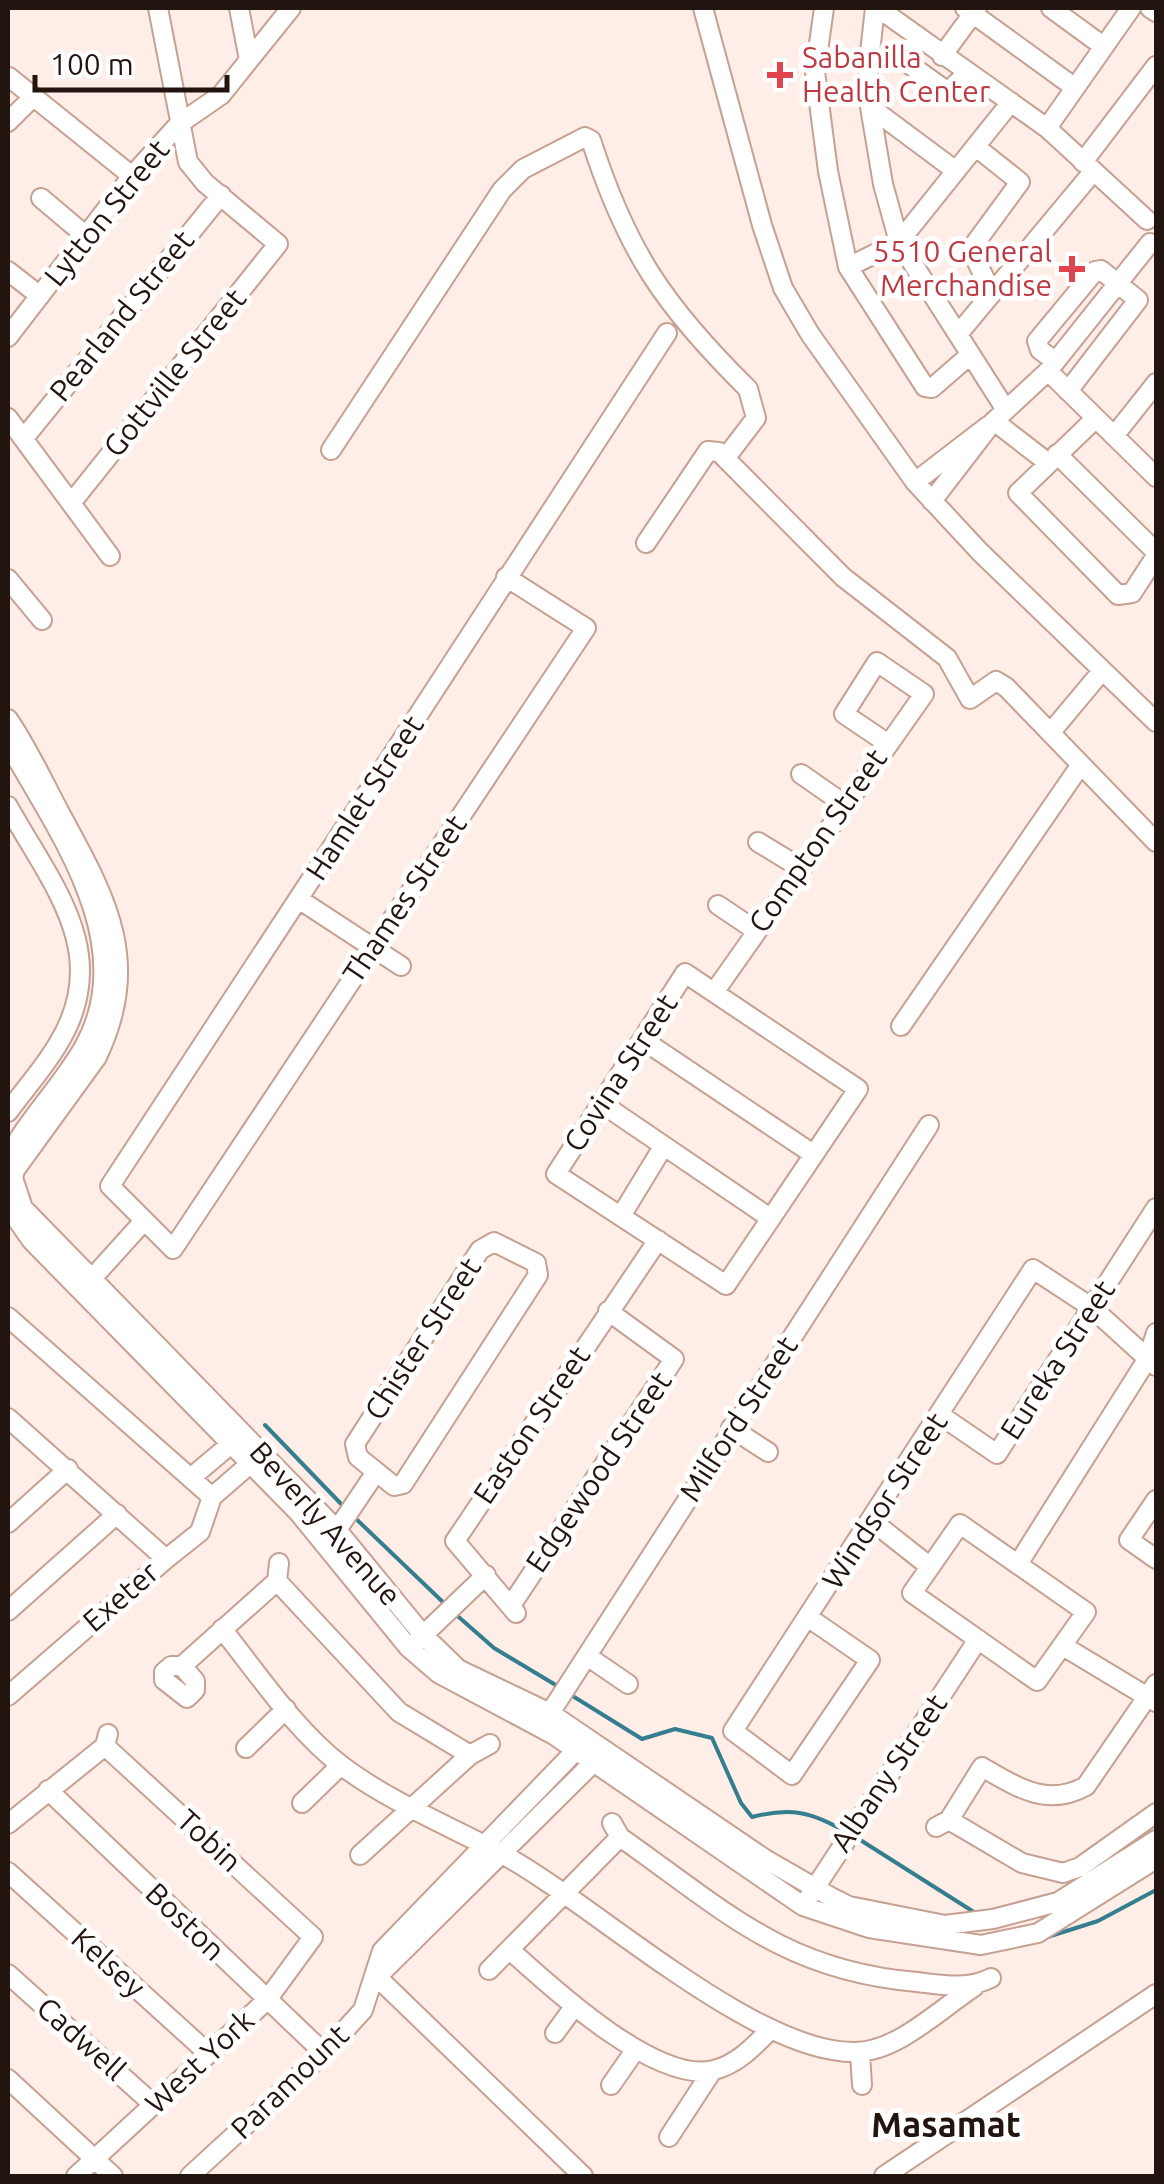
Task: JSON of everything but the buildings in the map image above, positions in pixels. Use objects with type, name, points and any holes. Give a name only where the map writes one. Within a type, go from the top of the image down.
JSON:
[{"type":"street","points":[[158,8],[188,162],[220,195]]},
{"type":"street","points":[[239,8],[249,60]]},
{"type":"street","name":"Lytton Street","points":[[8,336],[132,176],[179,124],[211,105],[291,8]]},
{"type":"street","points":[[703,8],[783,288],[883,443],[915,482],[1156,722]]},
{"type":"street","points":[[824,8],[816,72],[828,171],[848,267],[925,386],[932,388],[970,355]]},
{"type":"street","points":[[915,482],[998,418],[1052,366],[1153,244],[1144,232],[1152,217],[1088,168],[1047,128],[877,8],[868,70],[870,107],[898,242],[959,333],[998,418],[1052,458],[1156,554],[1132,593],[1118,595],[1018,493],[1052,458],[1096,418]]},
{"type":"street","points":[[1051,8],[1103,46]]},
{"type":"street","points":[[1047,128],[1131,8]]},
{"type":"street","points":[[1150,8],[1156,12]]},
{"type":"street","points":[[942,56],[972,10],[1074,87]]},
{"type":"street","points":[[918,38],[908,54],[909,64],[948,92],[968,73]]},
{"type":"street","points":[[959,333],[1088,168],[1154,76]]},
{"type":"street","points":[[9,77],[132,176]]},
{"type":"street","points":[[8,122],[32,97]]},
{"type":"street","points":[[848,267],[898,242],[1012,102]]},
{"type":"street","points":[[870,107],[956,171]]},
{"type":"street","points":[[330,450],[502,190],[523,169],[585,136],[591,140],[617,217],[642,264],[667,303],[748,389],[755,403],[756,418],[726,456]]},
{"type":"street","points":[[976,147],[1020,182],[970,249],[992,292]]},
{"type":"street","name":"Gottville Street","points":[[72,502],[278,244],[220,195]]},
{"type":"street","name":"Pearland Street","points":[[24,438],[220,195]]},
{"type":"street","points":[[41,198],[86,236]]},
{"type":"street","points":[[1068,392],[1137,307],[1136,297],[1101,270],[1095,271],[1037,341],[1068,392],[1156,477]]},
{"type":"street","points":[[8,271],[40,296]]},
{"type":"street","name":"Hamlet Street","points":[[173,1249],[110,1186],[667,333]]},
{"type":"street","points":[[1114,436],[1154,393]]},
{"type":"street","points":[[8,418],[110,556]]},
{"type":"street","points":[[932,501],[998,418]]},
{"type":"street","points":[[646,544],[708,451],[726,456],[842,577],[947,658],[970,698],[996,681],[1051,732],[1156,842]]},
{"type":"street","name":"Thames Street","points":[[173,1249],[586,628],[506,578]]},
{"type":"street","points":[[8,579],[42,620]]},
{"type":"street","name":"Compton Street","points":[[716,991],[799,866],[924,694],[877,662],[844,714],[887,743]]},
{"type":"street","points":[[1051,732],[1102,671]]},
{"type":"street","name":"Beverly Avenue","points":[[8,719],[86,860],[116,929],[116,990],[106,1038],[97,1057],[22,1156],[13,1178],[24,1208],[87,1284],[256,1458],[298,1512],[462,1689],[582,1744],[803,1906],[869,1928],[981,1944],[1016,1936],[1053,1924],[1156,1859]]},
{"type":"street","points":[[8,743],[95,910],[106,958],[104,990],[88,1040],[8,1158]]},
{"type":"street","points":[[901,1026],[1080,766]]},
{"type":"street","points":[[801,774],[844,804]]},
{"type":"street","points":[[8,806],[77,930],[80,988],[59,1044],[8,1112]]},
{"type":"street","points":[[758,842],[799,866]]},
{"type":"street","points":[[300,900],[401,966]]},
{"type":"street","points":[[718,905],[755,930]]},
{"type":"street","name":"Covina Street","points":[[620,1216],[556,1174],[685,973],[716,991]]},
{"type":"street","points":[[663,1147],[620,1216],[726,1285],[858,1089],[716,991]]},
{"type":"street","points":[[643,1040],[813,1154]]},
{"type":"street","points":[[601,1103],[770,1218]]},
{"type":"street","name":"Milford Street","points":[[554,1706],[930,1126]]},
{"type":"street","name":"Beverly Avenue","points":[[8,1207],[16,1224],[87,1284]]},
{"type":"street","name":"Eureka Street","points":[[940,1416],[997,1454],[1156,1208]]},
{"type":"street","points":[[87,1284],[144,1222]]},
{"type":"street","name":"Easton Street","points":[[514,1609],[452,1541],[658,1240]]},
{"type":"street","name":"Chister Street","points":[[494,1242],[536,1263],[538,1275],[403,1484],[394,1486],[376,1472],[358,1458],[355,1444],[480,1250],[494,1242]]},
{"type":"street","name":"Windsor Street","points":[[809,1618],[870,1660],[792,1775],[732,1731],[1034,1269],[1092,1307]]},
{"type":"street","points":[[1092,1307],[1152,1362]]},
{"type":"street","name":"Edgewood Street","points":[[514,1609],[674,1359],[608,1311]]},
{"type":"street","points":[[8,1317],[212,1497]]},
{"type":"street","points":[[1018,1564],[1152,1362],[1156,1333]]},
{"type":"street","name":"Exeter","points":[[8,1696],[166,1558],[68,1469],[11,1428]]},
{"type":"street","points":[[731,1428],[768,1452]]},
{"type":"street","points":[[192,1476],[238,1439]]},
{"type":"street","points":[[166,1558],[200,1532],[212,1497],[256,1458]]},
{"type":"street","name":"Beverly Avenue","points":[[256,1458],[341,1525],[416,1641],[458,1669],[554,1706],[582,1744]]},
{"type":"street","points":[[8,1523],[68,1469]]},
{"type":"street","points":[[341,1525],[376,1472]]},
{"type":"street","points":[[1156,1500],[1129,1540],[1156,1560]]},
{"type":"street","points":[[8,1611],[117,1514]]},
{"type":"street","points":[[872,1521],[928,1566]]},
{"type":"street","points":[[960,1524],[1018,1564],[1086,1612],[1037,1681],[912,1593],[960,1524]]},
{"type":"street","points":[[182,1666],[278,1572],[399,1712],[470,1755]]},
{"type":"street","points":[[416,1641],[486,1574]]},
{"type":"street","points":[[222,1629],[286,1709],[341,1765],[493,1850],[704,1990],[770,2029],[810,2046],[860,2053],[903,2034],[991,1978]]},
{"type":"street","name":"Albany Street","points":[[803,1906],[977,1640]]},
{"type":"street","points":[[1063,1646],[1154,1694],[1100,1771],[1071,1794],[1049,1797],[1026,1792],[982,1767],[942,1824],[1022,1863],[1063,1873],[1080,1867],[1156,1812]]},
{"type":"street","points":[[587,1656],[628,1684]]},
{"type":"street","points":[[246,1748],[286,1709]]},
{"type":"street","name":"Tobin","points":[[48,1790],[106,1740],[320,1937]]},
{"type":"street","points":[[360,1855],[470,1755],[490,1744]]},
{"type":"street","points":[[493,1850],[582,1744]]},
{"type":"street","points":[[493,1850],[600,1757]]},
{"type":"street","name":"Beverly Avenue","points":[[600,1757],[849,1906],[945,1925],[993,1919],[1058,1902],[1156,1840]]},
{"type":"street","points":[[302,1803],[341,1765]]},
{"type":"street","points":[[8,1824],[48,1790]]},
{"type":"street","name":"Boston","points":[[48,1790],[324,2053]]},
{"type":"street","points":[[489,1970],[564,1894],[616,1830],[770,1942],[801,1958],[872,1979],[974,1987]]},
{"type":"street","name":"Paramount","points":[[190,2176],[324,2053],[362,2010],[377,1977],[382,1951],[493,1850]]},
{"type":"street","name":"Kelsey","points":[[8,1872],[209,2054]]},
{"type":"street","name":"West York","points":[[76,2176],[266,2000],[320,1937]]},
{"type":"street","points":[[510,1950],[574,2008],[636,2050],[712,2071]]},
{"type":"street","name":"Cadwell","points":[[8,1974],[154,2105]]},
{"type":"street","points":[[377,1977],[583,2176]]},
{"type":"street","points":[[884,2176],[1156,1995]]},
{"type":"street","points":[[554,2033],[574,2008]]},
{"type":"street","points":[[668,2137],[712,2071],[741,2058],[770,2029]]},
{"type":"street","points":[[611,2086],[636,2050]]},
{"type":"street","points":[[860,2053],[862,2085]]},
{"type":"street","points":[[8,2079],[113,2176]]},
{"type":"waterway","points":[[265,1425],[345,1508]]},
{"type":"waterway","points":[[352,1515],[446,1605]]},
{"type":"waterway","points":[[453,1612],[494,1648],[559,1687]]},
{"type":"waterway","points":[[571,1695],[642,1739],[675,1729],[712,1738],[741,1803],[752,1817],[801,1813],[846,1832]]},
{"type":"waterway","points":[[854,1836],[977,1914]]},
{"type":"waterway","points":[[1022,1945],[1098,1921],[1156,1890]]},
{"type":"place","name":"Sabanilla Health Center","points":[[780,75]]},
{"type":"place","name":"5510 General Merchandise","points":[[1072,269]]},
{"type":"district","name":"Masamat","points":[[946,2125]]}]
